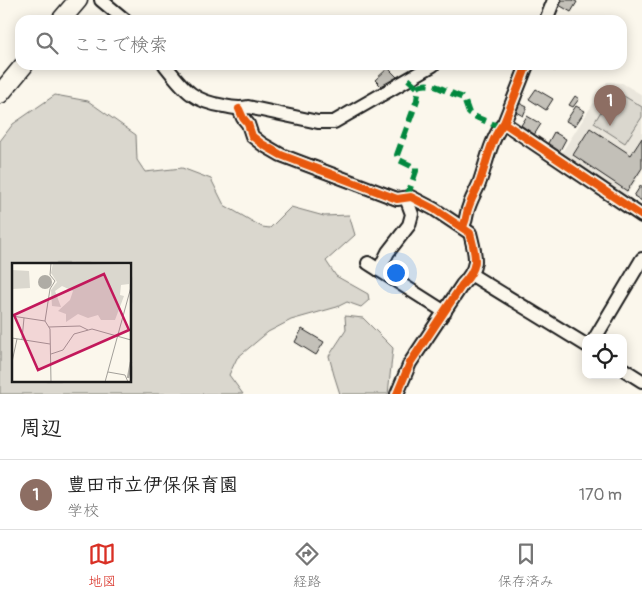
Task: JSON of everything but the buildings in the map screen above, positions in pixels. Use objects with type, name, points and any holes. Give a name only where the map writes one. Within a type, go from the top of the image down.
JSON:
[{"type":"street","points":[[65,15],[78,0]]},
{"type":"street","points":[[101,0],[119,15]]},
{"type":"street","points":[[548,15],[554,0]]},
{"type":"street","points":[[0,94],[20,70]]},
{"type":"street","points":[[169,70],[183,88],[196,98],[215,105],[239,109],[248,107],[318,122],[334,122],[424,70]]},
{"type":"street","points":[[463,227],[491,148],[504,122],[523,70]]},
{"type":"street","points":[[239,109],[248,124],[252,136],[281,155],[397,199],[411,197],[470,233],[475,252],[472,275],[462,286],[410,363],[397,394]]},
{"type":"street","points":[[504,122],[642,216]]},
{"type":"street","points":[[379,270],[388,252],[409,225],[412,214],[406,198]]},
{"type":"street","points":[[597,334],[642,259]]},
{"type":"street","points":[[368,263],[445,312]]},
{"type":"street","points":[[472,275],[582,343]]},
{"type":"street","points":[[627,372],[642,381]]},
{"type":"shaded area","points":[[607,82],[622,83],[642,95],[642,171],[624,199],[559,157]]},
{"type":"shaded area","points":[[612,93],[619,93],[642,107],[642,117],[625,143],[594,123]]},
{"type":"shaded area","points":[[55,95],[88,101],[136,135],[137,160],[145,172],[182,168],[211,179],[224,205],[262,227],[270,228],[291,207],[324,216],[349,215],[355,235],[326,261],[336,276],[368,294],[369,300],[361,307],[347,302],[337,307],[291,320],[268,332],[237,358],[229,375],[243,394],[0,394],[0,141],[13,124]]},
{"type":"shaded area","points":[[345,316],[363,318],[393,348],[388,394],[340,394],[329,356],[346,330]]},
{"type":"marked path","points":[[407,197],[416,168],[399,160],[397,155],[417,100],[417,87],[408,79]]},
{"type":"marked path","points":[[417,87],[422,85],[433,86],[461,97],[464,99],[469,113],[500,127]]},
{"type":"cycle path","points":[[463,227],[492,143],[504,123],[525,70]]},
{"type":"cycle path","points":[[239,109],[248,124],[252,136],[281,155],[397,199],[411,197],[434,209],[470,233],[475,255],[472,272],[410,363],[397,394]]},
{"type":"cycle path","points":[[504,123],[642,216]]},
{"type":"place","name":"豊田市立伊保保育園","points":[[610,126]]}]
